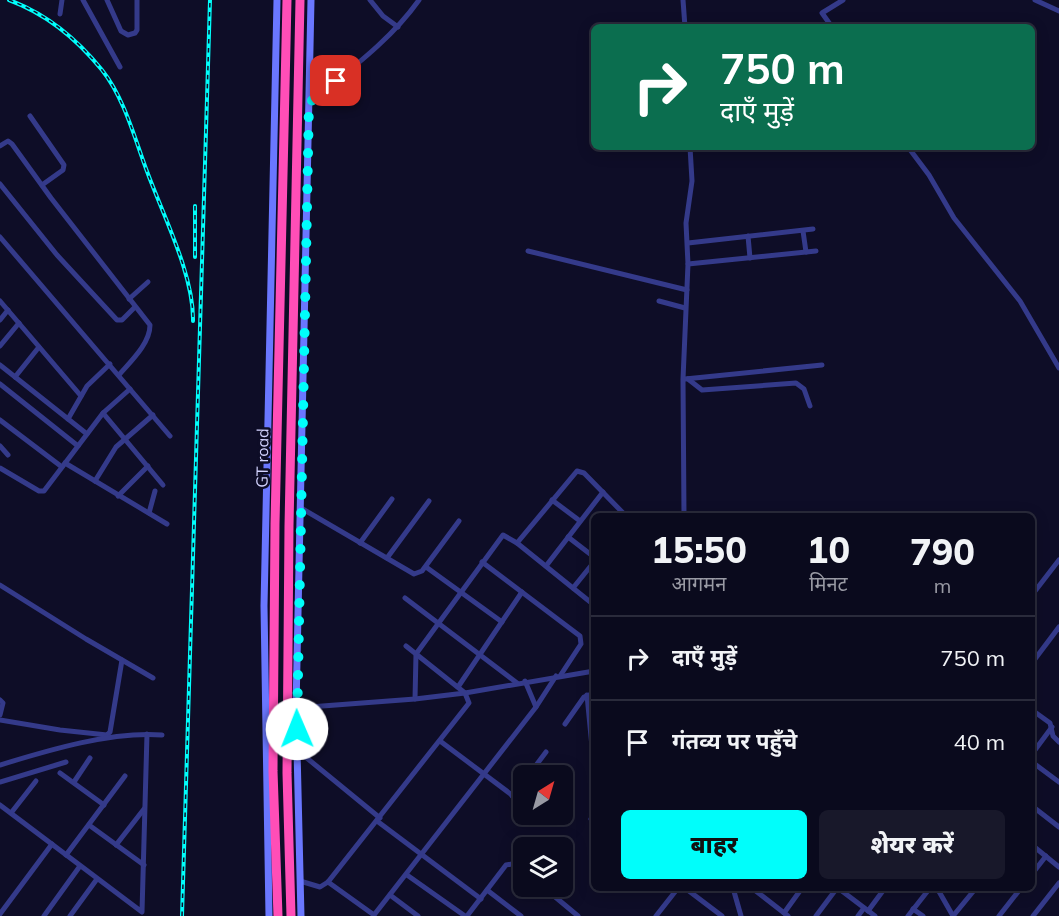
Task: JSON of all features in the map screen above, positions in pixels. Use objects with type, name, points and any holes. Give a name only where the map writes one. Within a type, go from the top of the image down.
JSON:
[{"type":"highway","name":"GT road","points":[[278,916],[273,771],[275,524],[287,0]]},
{"type":"highway","name":"GT road","points":[[291,916],[287,773],[289,562],[300,0]]},
{"type":"main road","points":[[269,916],[264,606],[277,0]]},
{"type":"main road","points":[[301,916],[296,708],[311,0]]},
{"type":"street","points":[[60,14],[62,0]]},
{"type":"street","points":[[83,0],[120,67]]},
{"type":"street","points":[[107,0],[121,31],[129,36],[137,30],[137,0]]},
{"type":"street","points":[[370,0],[383,16],[398,27]]},
{"type":"street","points":[[309,103],[398,27],[419,0]]},
{"type":"street","points":[[683,0],[685,24]]},
{"type":"street","points":[[830,24],[822,15],[823,12],[843,0]]},
{"type":"street","points":[[1035,0],[1059,11]]},
{"type":"street","points":[[30,116],[64,165],[63,171],[42,185]]},
{"type":"street","points":[[0,146],[10,142],[135,307],[147,319],[151,329],[139,350],[119,375]]},
{"type":"street","points":[[684,513],[682,464],[688,264],[686,222],[692,181],[690,150]]},
{"type":"street","points":[[910,150],[929,175],[954,218],[1020,302],[1059,368]]},
{"type":"street","points":[[0,184],[57,255],[117,320],[122,320],[135,307]]},
{"type":"street","points":[[688,243],[813,230]]},
{"type":"street","points":[[803,231],[806,252]]},
{"type":"street","points":[[748,236],[750,258]]},
{"type":"street","points":[[0,237],[171,436]]},
{"type":"street","points":[[528,251],[687,290]]},
{"type":"street","points":[[688,264],[816,251]]},
{"type":"street","points":[[129,299],[148,282]]},
{"type":"street","points":[[0,301],[81,396]]},
{"type":"street","points":[[658,301],[685,308]]},
{"type":"street","points":[[0,320],[8,310]]},
{"type":"street","points":[[0,346],[18,322]]},
{"type":"street","points":[[15,377],[39,347]]},
{"type":"street","points":[[68,419],[87,386],[110,364]]},
{"type":"street","points":[[0,365],[87,434]]},
{"type":"street","points":[[685,379],[822,365]]},
{"type":"street","points":[[685,379],[704,390],[796,383],[804,388],[810,406]]},
{"type":"street","points":[[0,384],[78,446]]},
{"type":"street","points":[[0,468],[43,492],[103,412],[130,389]]},
{"type":"street","points":[[103,412],[163,485]]},
{"type":"street","points":[[94,481],[112,452],[153,415]]},
{"type":"street","points":[[0,420],[63,465],[167,524]]},
{"type":"street","points":[[0,446],[8,454]]},
{"type":"street","points":[[118,496],[148,466]]},
{"type":"street","points":[[517,543],[577,471],[584,473],[623,513]]},
{"type":"street","points":[[149,513],[155,491]]},
{"type":"street","points":[[546,566],[603,492]]},
{"type":"street","points":[[360,543],[392,499]]},
{"type":"street","points":[[552,500],[580,521]]},
{"type":"street","points":[[387,558],[429,501]]},
{"type":"street","points":[[301,508],[414,574],[419,574],[426,567],[459,522]]},
{"type":"street","points":[[415,699],[416,654],[503,535],[517,543],[591,602]]},
{"type":"street","points":[[568,537],[591,555]]},
{"type":"street","points":[[1035,591],[1059,560]]},
{"type":"street","points":[[328,882],[375,915],[536,707],[581,644],[581,639],[482,562]]},
{"type":"street","points":[[573,588],[591,566]]},
{"type":"street","points":[[426,567],[502,622]]},
{"type":"street","points":[[0,585],[153,678]]},
{"type":"street","points":[[458,687],[522,592]]},
{"type":"street","points":[[405,598],[517,683]]},
{"type":"street","points":[[1035,659],[1058,629]]},
{"type":"street","points":[[300,881],[320,887],[328,882],[469,703],[465,693],[406,646]]},
{"type":"street","points":[[0,720],[107,735],[110,732],[122,660]]},
{"type":"street","points":[[296,708],[465,693],[591,670]]},
{"type":"street","points":[[525,681],[536,707]]},
{"type":"street","points":[[565,724],[587,695],[591,694]]},
{"type":"street","points":[[587,695],[591,737]]},
{"type":"street","points":[[0,700],[3,703],[0,715]]},
{"type":"street","points":[[1035,712],[1050,723],[1053,736],[1059,742]]},
{"type":"street","points":[[1035,750],[1052,727]]},
{"type":"street","points":[[142,912],[147,734]]},
{"type":"street","points":[[0,765],[59,748],[147,734],[162,735]]},
{"type":"street","points":[[440,741],[512,796]]},
{"type":"street","points":[[297,750],[422,855],[481,898]]},
{"type":"street","points":[[536,765],[546,752]]},
{"type":"street","points":[[74,782],[90,758]]},
{"type":"street","points":[[0,782],[66,762]]},
{"type":"street","points":[[1035,764],[1059,782]]},
{"type":"street","points":[[60,773],[104,805]]},
{"type":"street","points":[[66,855],[125,776]]},
{"type":"street","points":[[11,813],[36,781]]},
{"type":"street","points":[[0,805],[147,916]]},
{"type":"street","points":[[116,845],[145,808]]},
{"type":"street","points":[[1035,808],[1059,827]]},
{"type":"street","points":[[89,825],[144,865]]},
{"type":"street","points":[[0,914],[52,844]]},
{"type":"street","points":[[1035,847],[1059,867]]},
{"type":"street","points":[[1035,870],[1046,856]]},
{"type":"street","points":[[407,875],[466,916],[508,864],[513,865]]},
{"type":"street","points":[[44,916],[80,866]]},
{"type":"street","points":[[70,916],[98,879]]},
{"type":"street","points":[[1033,916],[1059,883]]},
{"type":"street","points":[[488,890],[521,916]]},
{"type":"street","points":[[656,916],[676,891]]},
{"type":"street","points":[[689,891],[722,916]]},
{"type":"street","points":[[734,891],[741,916]]},
{"type":"street","points":[[756,891],[786,914],[798,891]]},
{"type":"street","points":[[816,916],[836,891]]},
{"type":"street","points":[[842,891],[875,916]]},
{"type":"street","points":[[858,916],[882,891]]},
{"type":"street","points":[[908,916],[928,891]]},
{"type":"street","points":[[939,891],[953,916],[974,891]]},
{"type":"street","points":[[999,916],[1019,891]]},
{"type":"street","points":[[390,895],[418,916]]},
{"type":"street","points":[[555,897],[578,916]]},
{"type":"street","points":[[913,909],[923,916]]},
{"type":"railway","points":[[9,0],[36,12],[72,38],[110,81],[129,120],[177,247],[189,285],[193,321]]},
{"type":"railway","points":[[182,916],[210,0]]},
{"type":"railway","points":[[195,206],[195,257]]},
{"type":"route","points":[[297,729],[309,103],[336,81]]}]
